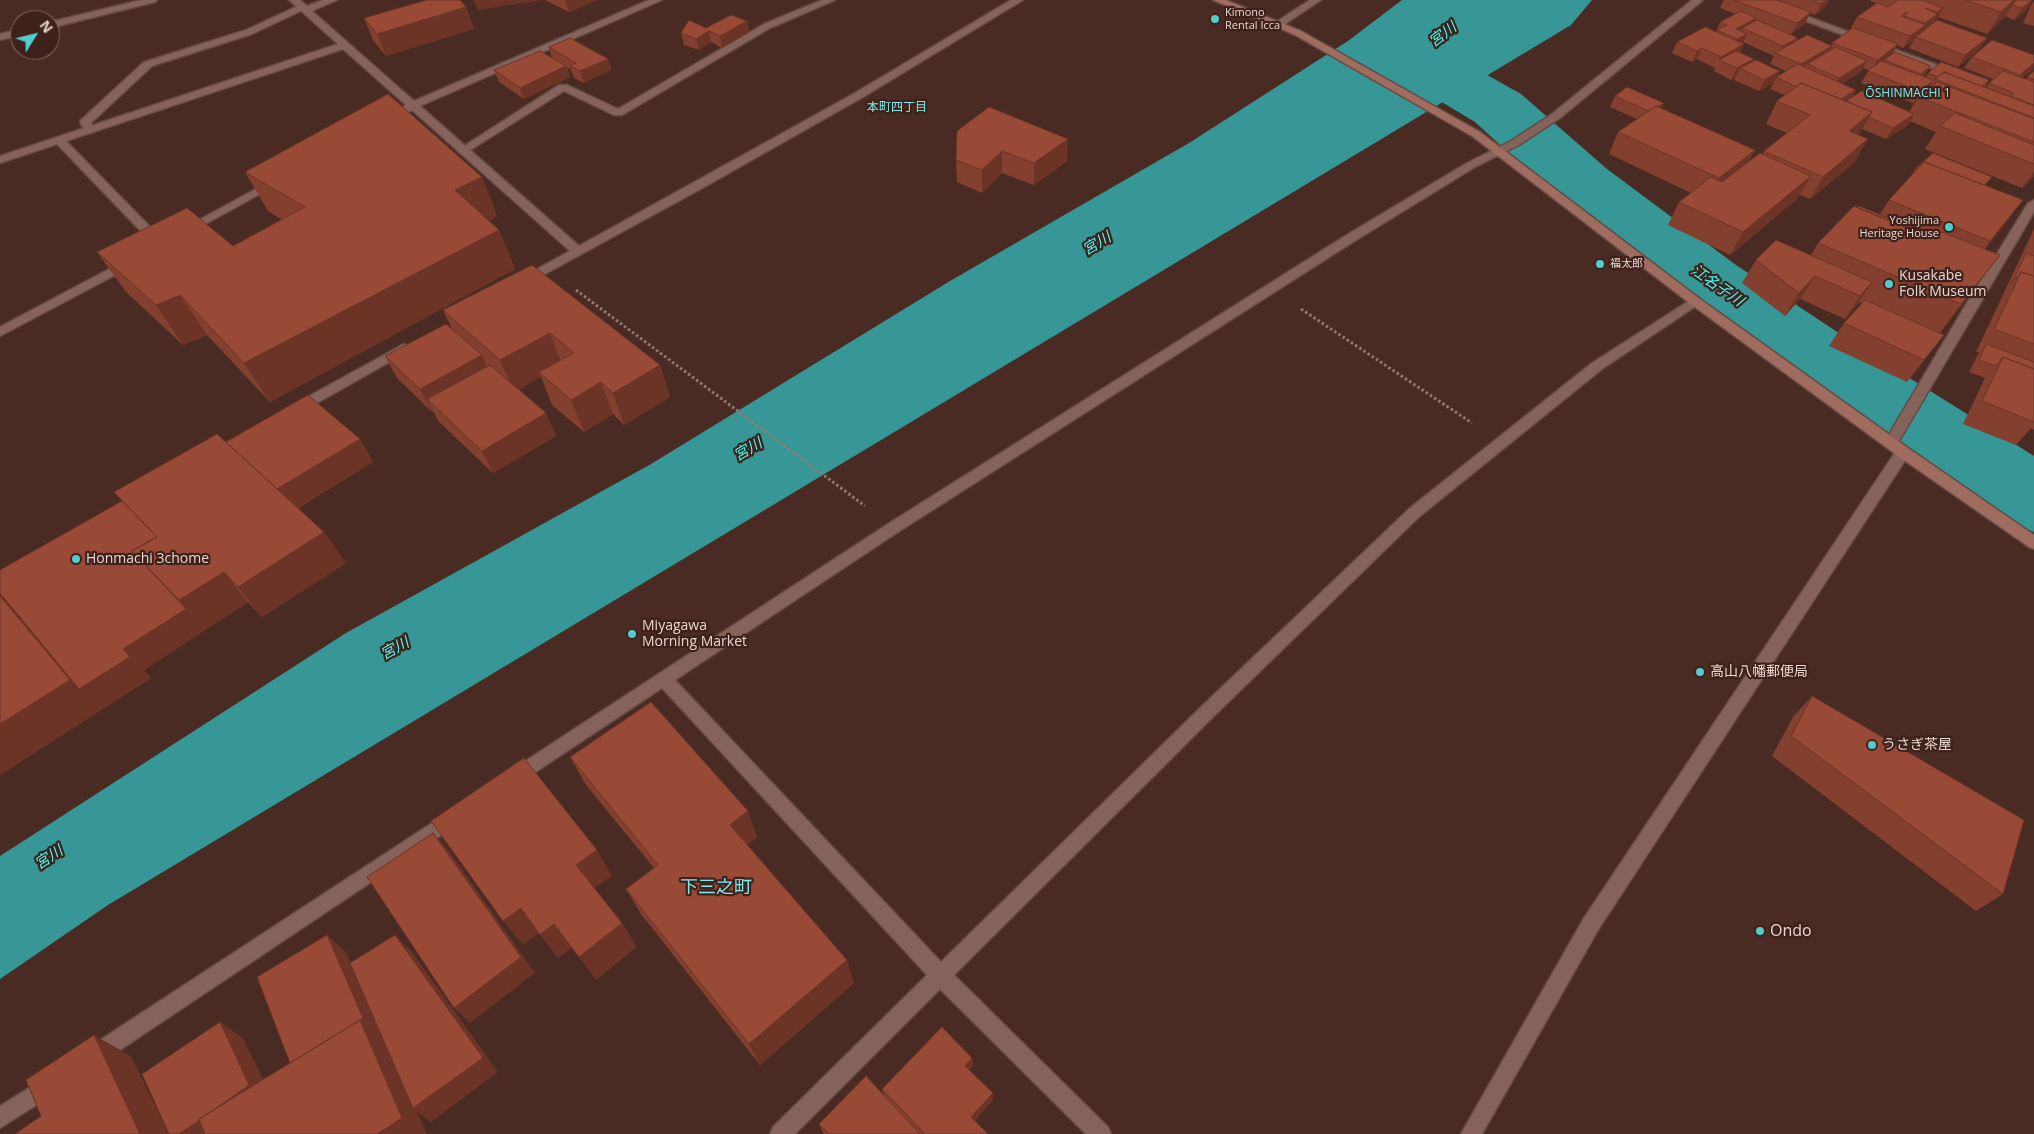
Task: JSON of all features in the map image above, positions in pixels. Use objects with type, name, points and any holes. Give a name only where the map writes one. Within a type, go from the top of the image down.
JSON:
[{"type":"street","points":[[60,23],[152,0]]},
{"type":"street","points":[[294,0],[577,251]]},
{"type":"street","points":[[89,130],[85,122],[148,64],[249,32],[304,9],[332,0]]},
{"type":"street","points":[[379,124],[414,105],[657,0]]},
{"type":"street","points":[[463,150],[563,87],[618,113],[767,26],[830,0]]},
{"type":"street","points":[[512,287],[720,174],[1018,0]]},
{"type":"street","points":[[1218,0],[1298,33],[1476,134],[1696,302],[1898,442],[2034,543]]},
{"type":"street","points":[[1279,24],[1316,0]]},
{"type":"street","points":[[498,788],[893,528],[1463,170],[1515,143],[1556,116],[1698,0]]},
{"type":"street","points":[[1756,0],[1962,76]]},
{"type":"street","points":[[0,160],[345,45]]},
{"type":"street","points":[[59,140],[161,245]]},
{"type":"street","points":[[0,332],[283,178]]},
{"type":"street","points":[[1471,1134],[1591,924],[1898,442],[1921,395],[1971,306],[2034,203]]},
{"type":"street","points":[[780,1134],[1208,711],[1415,512],[1598,366],[1696,302]]},
{"type":"street","points":[[287,414],[417,341]]},
{"type":"street","points":[[664,678],[940,975],[1101,1134]]},
{"type":"street","points":[[83,1063],[464,810]]},
{"type":"street","points":[[0,1118],[66,1074]]},
{"type":"path","points":[[547,268],[861,502]]},
{"type":"path","points":[[1271,289],[1502,443]]},
{"type":"water","name":"宮川","points":[[1402,0],[1592,0],[1571,25],[108,905],[0,979],[0,856],[346,633],[651,464],[950,281],[1189,143],[1348,41]]},
{"type":"building","points":[[427,0],[460,0],[466,7],[377,34],[364,18]]},
{"type":"building","points":[[1733,0],[1777,0],[1811,12],[1797,23]]},
{"type":"building","points":[[1812,0],[1826,0],[1821,4]]},
{"type":"building","points":[[1898,0],[1922,0],[1943,8],[1937,12],[1925,8],[1938,14],[1925,23],[1904,16],[1908,13],[1906,12],[1901,16],[1926,25],[1910,36],[1857,17],[1877,3],[1888,7]]},
{"type":"building","points":[[1965,0],[2014,0],[2001,12]]},
{"type":"building","points":[[2016,0],[2032,0],[2022,8],[2012,5]]},
{"type":"building","points":[[1741,11],[1756,18],[1736,29],[1747,34],[1737,39],[1717,30],[1727,25],[1720,22]]},
{"type":"building","points":[[731,15],[747,21],[720,36],[709,31],[696,39],[681,33],[689,20],[706,28]]},
{"type":"building","points":[[1757,20],[1798,38],[1783,46],[1742,28]]},
{"type":"building","points":[[1937,20],[1987,38],[1965,55],[1916,37]]},
{"type":"building","points":[[1705,27],[1744,44],[1721,57],[1702,48],[1697,51],[1677,42]]},
{"type":"building","points":[[1853,28],[1898,44],[1878,60],[1832,43]]},
{"type":"building","points":[[1807,35],[1832,46],[1801,64],[1775,53]]},
{"type":"building","points":[[570,38],[608,59],[580,71],[570,66],[576,63],[549,47]]},
{"type":"building","points":[[1992,40],[2034,55],[2034,63],[2020,75],[1972,57]]},
{"type":"building","points":[[1836,47],[1867,61],[1839,78],[1807,64]]},
{"type":"building","points":[[540,51],[566,66],[520,88],[494,70]]},
{"type":"building","points":[[1736,51],[1754,59],[1737,68],[1719,60]]},
{"type":"building","points":[[1895,52],[1931,66],[1921,74],[1884,60]]},
{"type":"building","points":[[1756,60],[1780,71],[1764,80],[1740,68]]},
{"type":"building","points":[[1881,61],[1933,80],[1920,92],[1868,71]]},
{"type":"building","points":[[1941,62],[1989,80],[1982,86],[1944,72],[1938,77],[1928,73]]},
{"type":"building","points":[[1798,64],[1856,90],[1841,99],[1801,83],[1797,87],[1776,77]]},
{"type":"building","points":[[2003,71],[2034,82],[2034,105],[2011,96],[2014,93],[1989,83]]},
{"type":"building","points":[[2034,71],[2034,80],[2027,77]]},
{"type":"building","points":[[1944,72],[2034,106],[2034,118],[1935,79]]},
{"type":"building","points":[[1937,82],[2034,119],[2034,142],[1919,97]]},
{"type":"building","points":[[1801,83],[1872,112],[1849,131],[1868,139],[1823,177],[1764,151],[1810,115],[1777,101]]},
{"type":"building","points":[[1627,87],[1664,103],[1649,111],[1615,96]]},
{"type":"building","points":[[1862,91],[1914,114],[1893,128],[1869,117],[1872,112],[1846,101]]},
{"type":"building","points":[[388,94],[482,177],[455,190],[499,230],[244,363],[180,295],[156,305],[97,252],[187,208],[233,246],[305,207],[245,172]]},
{"type":"building","points":[[1656,106],[1755,150],[1719,178],[1618,132]]},
{"type":"building","points":[[989,107],[1068,139],[1034,163],[1002,151],[982,170],[956,160],[957,131]]},
{"type":"building","points":[[1955,113],[2034,145],[2034,164],[1940,126]]},
{"type":"building","points":[[1760,153],[1811,176],[1743,232],[1679,202],[1711,177],[1722,182]]},
{"type":"building","points":[[1933,153],[1992,177],[1984,185],[1924,162],[1916,168]]},
{"type":"building","points":[[1924,162],[2023,200],[1990,241],[1889,200]]},
{"type":"building","points":[[1854,206],[1935,239],[1942,232],[2000,255],[1961,304],[1818,243]]},
{"type":"building","points":[[1859,206],[1920,231],[1918,232],[1858,208]]},
{"type":"building","points":[[1776,240],[1872,282],[1860,296],[1815,276],[1799,293],[1756,260]]},
{"type":"building","points":[[2026,253],[2034,256],[2034,276],[2021,272],[2012,283]]},
{"type":"building","points":[[532,265],[660,365],[613,393],[601,382],[571,400],[539,372],[574,353],[550,333],[500,360],[443,310]]},
{"type":"building","points":[[2021,272],[2034,276],[2034,344],[1994,329]]},
{"type":"building","points":[[1865,300],[1944,335],[1924,360],[1844,323]]},
{"type":"building","points":[[446,324],[482,355],[420,389],[385,356]]},
{"type":"building","points":[[1986,344],[2034,362],[2034,369],[2003,357],[1995,366],[1979,360]]},
{"type":"building","points":[[2003,357],[2034,369],[2034,422],[1982,401]]},
{"type":"building","points":[[490,365],[546,413],[482,451],[427,399]]},
{"type":"building","points":[[308,395],[360,439],[277,489],[226,442]]},
{"type":"building","points":[[217,434],[324,532],[238,587],[224,572],[179,600],[132,551],[157,537],[114,492]]},
{"type":"building","points":[[122,501],[157,537],[132,551],[186,609],[123,649],[130,657],[79,689],[0,593],[0,570]]},
{"type":"building","points":[[0,596],[70,680],[0,724]]},
{"type":"building","points":[[1812,696],[2024,820],[2003,894],[1791,736]]},
{"type":"building","points":[[651,702],[748,811],[730,825],[847,960],[749,1044],[626,889],[658,865],[570,757]]},
{"type":"building","points":[[524,758],[597,850],[576,865],[622,923],[579,957],[554,924],[540,935],[521,908],[503,921],[431,821]]},
{"type":"building","points":[[433,833],[521,957],[454,1008],[367,877]]},
{"type":"building","points":[[327,935],[363,1018],[290,1063],[257,977]]},
{"type":"building","points":[[395,935],[483,1058],[413,1108],[350,963]]},
{"type":"building","points":[[360,1020],[402,1118],[377,1134],[205,1134],[199,1119]]},
{"type":"building","points":[[220,1022],[249,1085],[179,1134],[169,1134],[142,1074]]},
{"type":"building","points":[[942,1027],[972,1058],[965,1066],[993,1093],[971,1117],[988,1134],[925,1134],[882,1089]]},
{"type":"building","points":[[94,1035],[140,1134],[15,1134],[41,1116],[26,1080]]},
{"type":"building","points":[[866,1076],[920,1134],[829,1134],[819,1124]]},
{"type":"waterway","name":"江名子川","points":[[1412,58],[1498,108],[1583,184],[1710,282],[1832,366],[2034,499]]},
{"type":"place","name":"Kimono Rental Icca","points":[[1215,19]]},
{"type":"place","name":"Yoshijima Heritage House","points":[[1949,227]]},
{"type":"place","name":"福太郎","points":[[1600,264]]},
{"type":"place","name":"Kusakabe Folk Museum","points":[[1889,284]]},
{"type":"place","name":"Honmachi 3chome","points":[[76,559]]},
{"type":"place","name":"Miyagawa Morning Market","points":[[632,634]]},
{"type":"place","name":"高山八幡郵便局","points":[[1700,672]]},
{"type":"place","name":"うさぎ茶屋","points":[[1872,745]]},
{"type":"place","name":"Ondo","points":[[1760,931]]},
{"type":"district","name":"ŌSHINMACHI 1","points":[[1908,94]]},
{"type":"district","name":"本町四丁目","points":[[897,108]]},
{"type":"district","name":"下三之町","points":[[716,888]]}]
